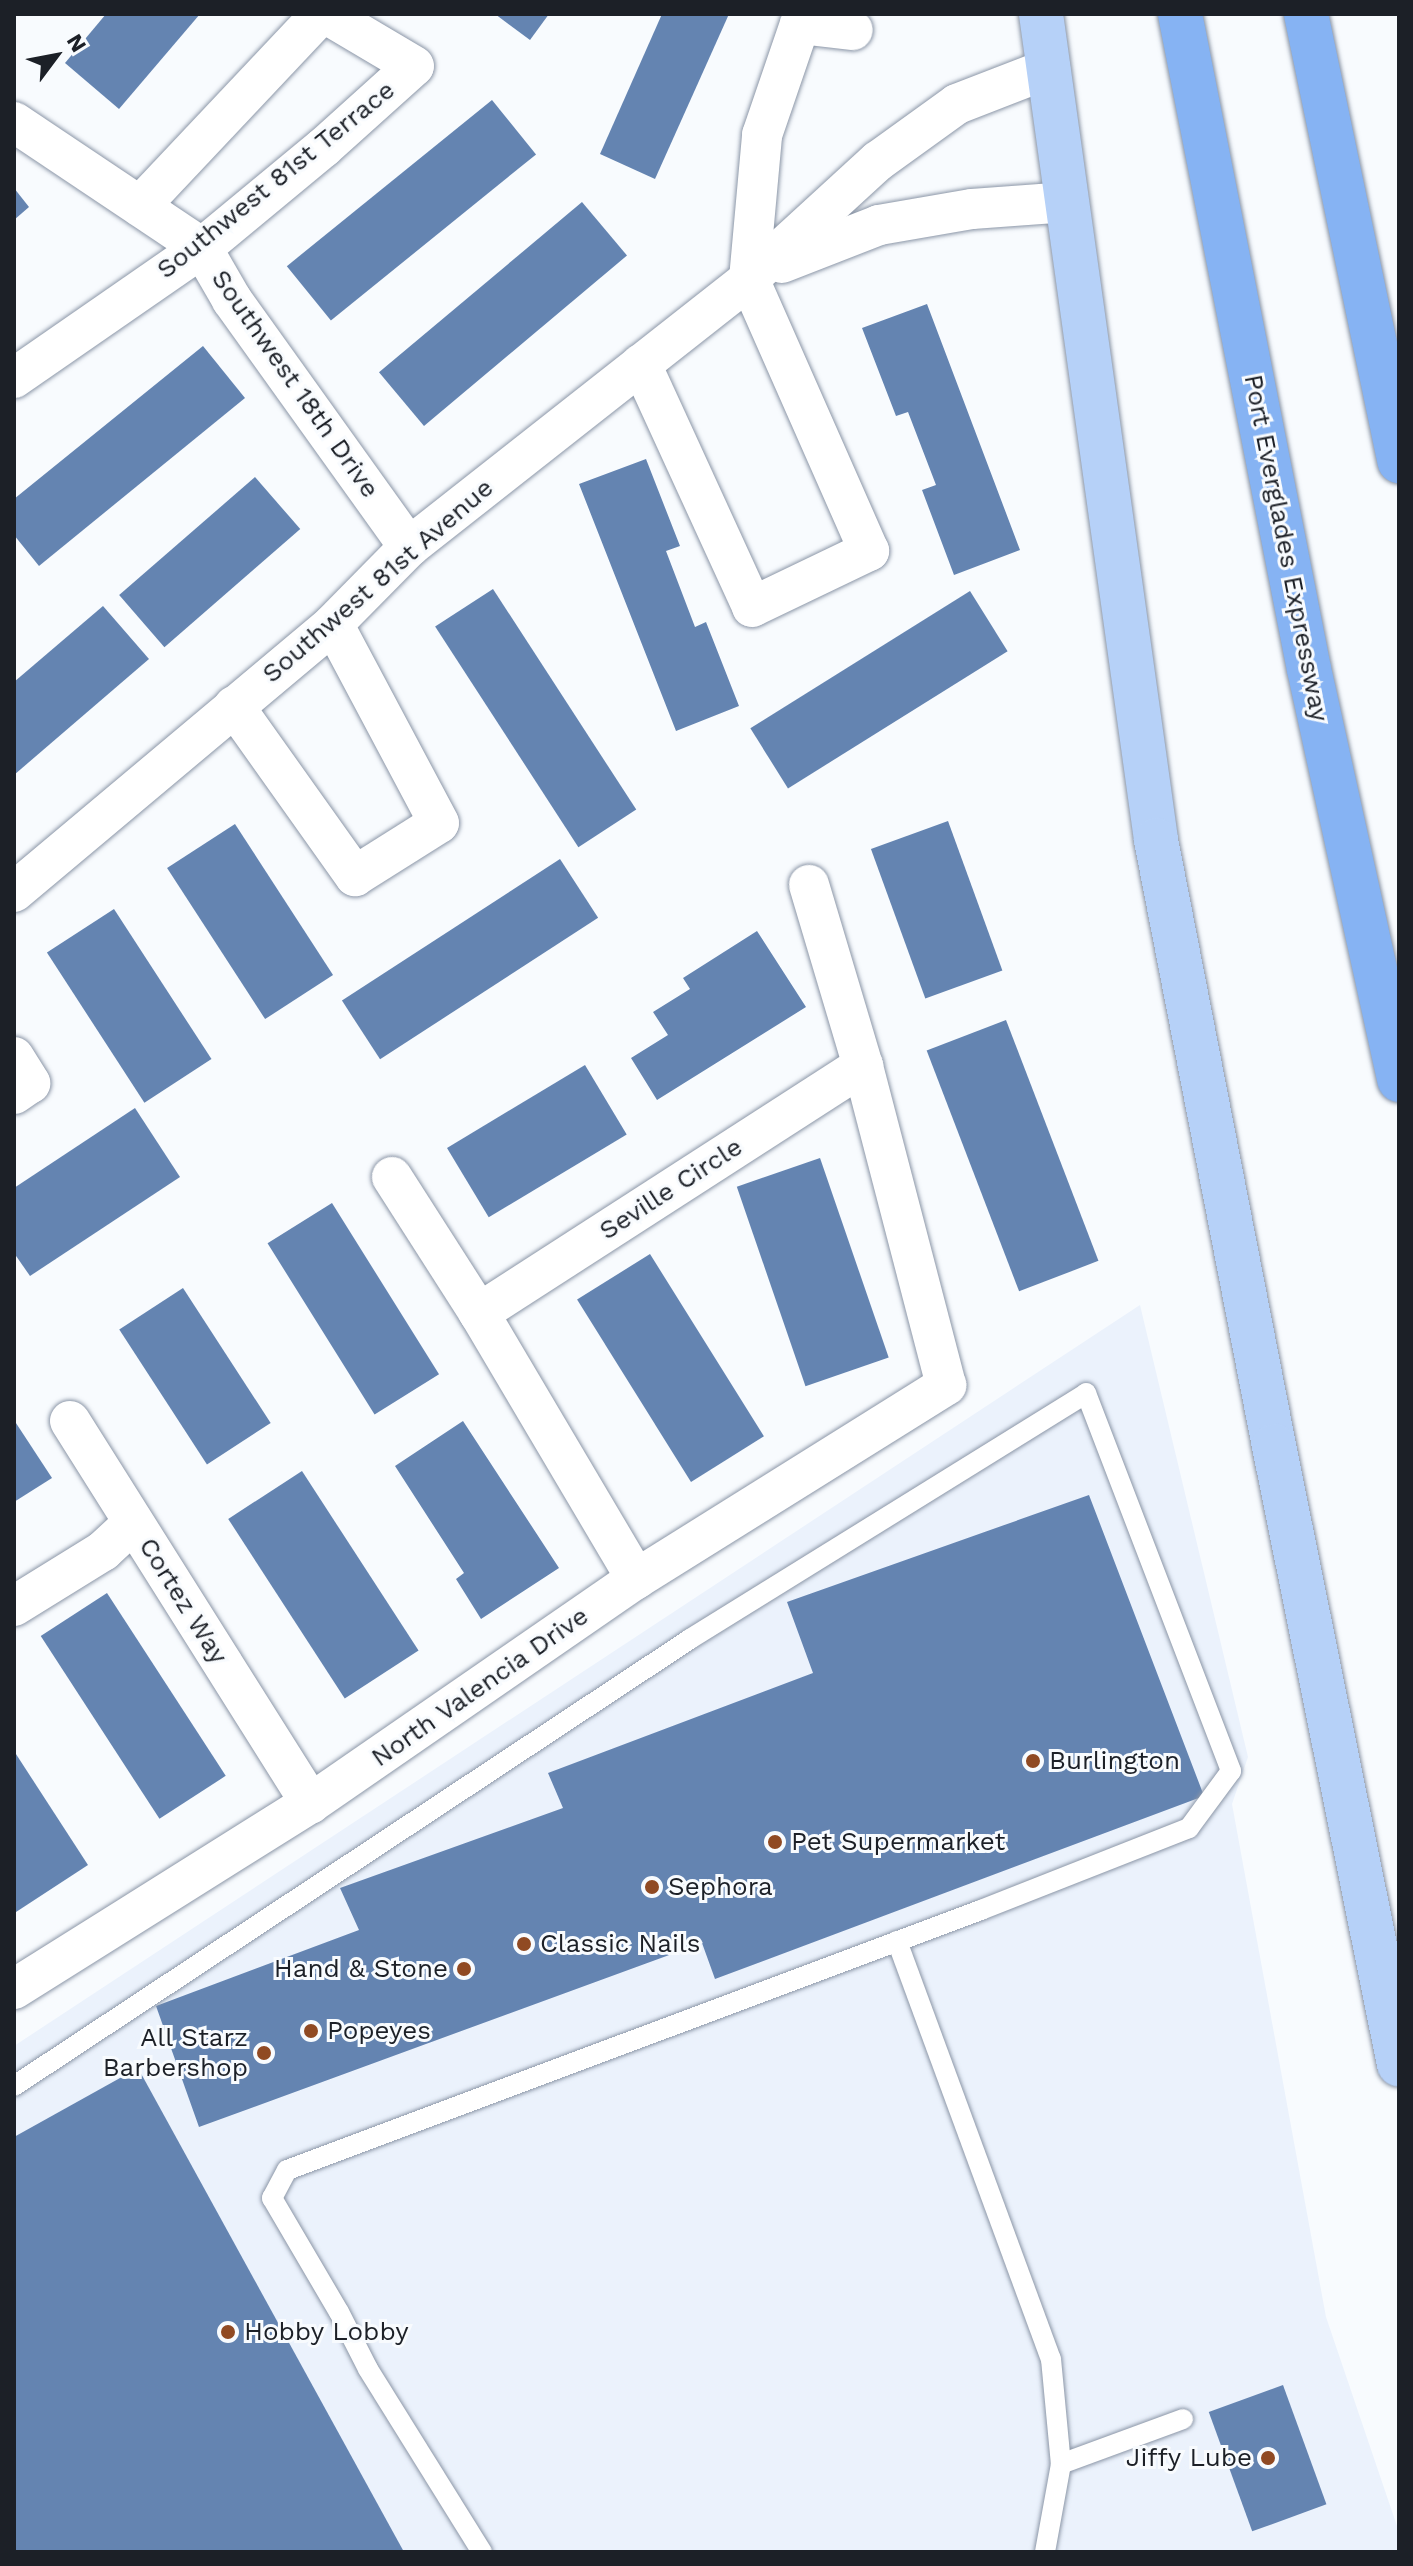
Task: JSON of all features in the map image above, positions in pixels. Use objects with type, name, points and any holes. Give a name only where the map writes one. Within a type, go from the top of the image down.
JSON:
[{"type":"highway","points":[[1306,14],[1399,461]]},
{"type":"highway","name":"Port Everglades Expressway","points":[[1180,15],[1309,669],[1399,1080]]},
{"type":"main road","points":[[1041,14],[1156,840],[1399,2064]]},
{"type":"street","name":"Southwest 81st Terrace","points":[[14,378],[202,248],[323,148],[414,66],[324,14],[140,206]]},
{"type":"street","points":[[641,364],[752,607],[869,551],[749,279],[762,135],[800,24],[853,30]]},
{"type":"street","name":"Southwest 81st Avenue","points":[[14,892],[333,624],[409,547],[749,279],[878,161],[957,104],[1050,68]]},
{"type":"street","name":"Southwest 18th Drive","points":[[14,122],[202,248],[232,300],[409,547]]},
{"type":"street","name":"Southwest 81st Avenue","points":[[749,279],[836,239],[879,225],[972,209],[1068,202]]},
{"type":"street","points":[[234,706],[355,876],[439,823],[333,624]]},
{"type":"street","points":[[809,885],[863,1066]]},
{"type":"street","points":[[14,1057],[30,1083],[14,1094]]},
{"type":"street","name":"Seville Circle","points":[[479,1313],[863,1066]]},
{"type":"street","name":"North Valencia Drive","points":[[14,1989],[311,1803],[636,1579],[946,1385],[863,1066]]},
{"type":"street","points":[[392,1177],[479,1313],[636,1579]]},
{"type":"street","points":[[70,1421],[133,1523]]},
{"type":"street","name":"Cortez Way","points":[[14,1606],[103,1551],[133,1523],[311,1803]]},
{"type":"lane","points":[[14,2086],[690,1639],[1086,1393],[1231,1771],[1189,1828],[287,2170],[272,2198],[339,2312],[368,2369],[482,2552]]},
{"type":"lane","points":[[897,1941],[1051,2359],[1061,2464],[1045,2552]]},
{"type":"lane","points":[[1061,2464],[1183,2419]]},
{"type":"shaded area","points":[[1140,1305],[1248,1757],[1232,1804],[1326,2317],[1399,2532],[1399,2552],[14,2552],[14,2046]]},
{"type":"building","points":[[106,14],[200,14],[119,109],[65,63]]},
{"type":"building","points":[[495,14],[549,14],[530,40]]},
{"type":"building","points":[[662,14],[729,14],[655,179],[600,154]]},
{"type":"building","points":[[492,100],[536,154],[331,321],[287,266]]},
{"type":"building","points":[[14,188],[29,207],[14,220]]},
{"type":"building","points":[[582,202],[627,256],[424,426],[379,372]]},
{"type":"building","points":[[927,304],[1020,550],[954,575],[922,490],[936,485],[908,412],[896,416],[862,328]]},
{"type":"building","points":[[203,346],[245,398],[39,566],[14,535],[14,499]]},
{"type":"building","points":[[646,459],[680,546],[666,551],[695,627],[706,622],[739,706],[676,731],[579,484]]},
{"type":"building","points":[[255,477],[300,529],[164,647],[119,595]]},
{"type":"building","points":[[493,589],[636,810],[578,847],[435,627]]},
{"type":"building","points":[[970,591],[1008,651],[788,788],[750,728]]},
{"type":"building","points":[[103,606],[149,659],[14,775],[14,682]]},
{"type":"building","points":[[948,821],[1002,970],[925,998],[871,849]]},
{"type":"building","points":[[235,824],[333,975],[265,1019],[167,868]]},
{"type":"building","points":[[560,859],[598,918],[380,1059],[342,1001]]},
{"type":"building","points":[[114,909],[211,1059],[144,1103],[47,953]]},
{"type":"building","points":[[757,931],[806,1007],[657,1100],[631,1058],[668,1035],[653,1012],[690,989],[683,978]]},
{"type":"building","points":[[1006,1020],[1098,1261],[1019,1291],[927,1050]]},
{"type":"building","points":[[585,1065],[627,1134],[489,1217],[447,1148]]},
{"type":"building","points":[[135,1108],[180,1177],[30,1276],[14,1253],[14,1188]]},
{"type":"building","points":[[820,1158],[889,1358],[805,1386],[737,1187]]},
{"type":"building","points":[[332,1203],[439,1374],[375,1415],[268,1243]]},
{"type":"building","points":[[650,1254],[764,1436],[691,1482],[577,1300]]},
{"type":"building","points":[[183,1288],[271,1423],[207,1464],[119,1329]]},
{"type":"building","points":[[14,1420],[52,1478],[14,1502]]},
{"type":"building","points":[[463,1421],[559,1568],[481,1619],[456,1579],[464,1573],[395,1466]]},
{"type":"building","points":[[302,1471],[419,1650],[345,1698],[228,1519]]},
{"type":"building","points":[[1089,1495],[1204,1796],[715,1979],[702,1943],[199,2127],[156,2006],[359,1930],[340,1888],[563,1808],[548,1773],[813,1673],[787,1602]]},
{"type":"building","points":[[107,1593],[226,1776],[159,1819],[41,1636]]},
{"type":"building","points":[[14,1751],[88,1865],[16,1912],[14,1909]]},
{"type":"building","points":[[138,2068],[404,2552],[14,2552],[14,2137]]},
{"type":"building","name":"Jiffy Lube","points":[[1283,2385],[1326,2504],[1252,2531],[1209,2412]]},
{"type":"place","name":"Burlington","points":[[1033,1761]]},
{"type":"place","name":"Pet Supermarket","points":[[775,1842]]},
{"type":"place","name":"Sephora","points":[[652,1887]]},
{"type":"place","name":"Classic Nails","points":[[524,1944]]},
{"type":"place","name":"Hand & Stone","points":[[464,1969]]},
{"type":"place","name":"Popeyes","points":[[311,2031]]},
{"type":"place","name":"All Starz Barbershop","points":[[264,2053]]},
{"type":"place","name":"Hobby Lobby","points":[[228,2332]]},
{"type":"place","name":"Jiffy Lube","points":[[1268,2458]]}]
